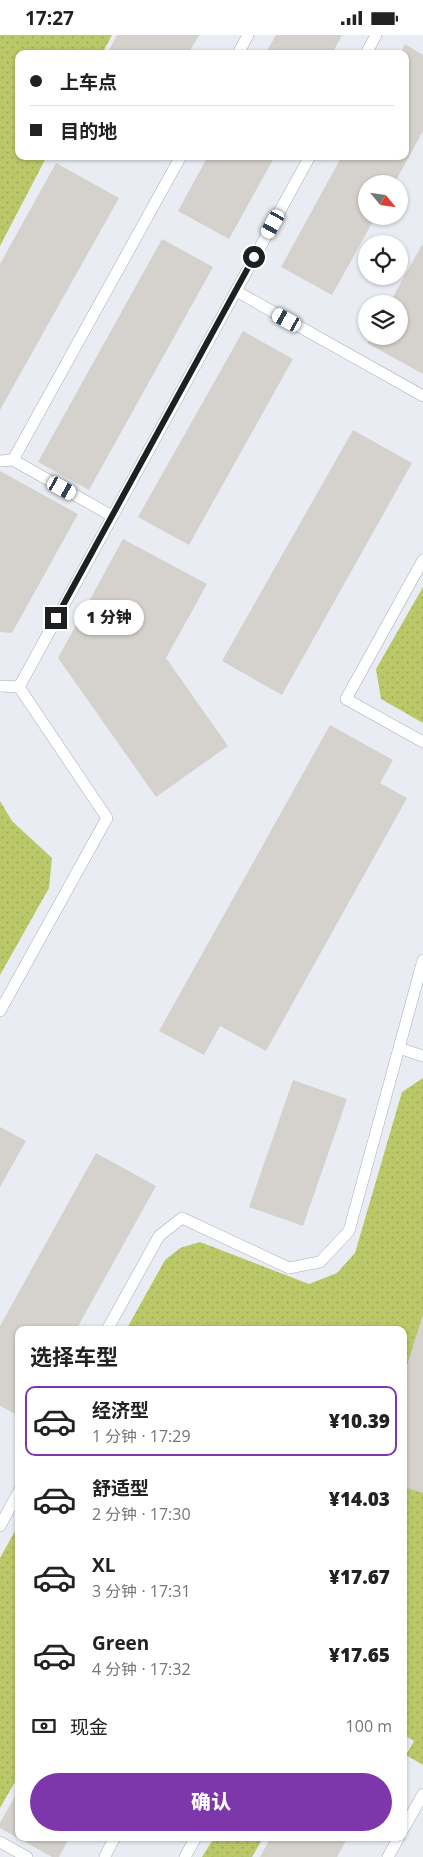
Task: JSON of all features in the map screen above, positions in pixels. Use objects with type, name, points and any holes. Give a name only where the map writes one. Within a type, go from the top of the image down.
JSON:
[{"type":"lane","points":[[240,50],[248,35]]},
{"type":"lane","points":[[368,50],[376,35]]},
{"type":"lane","points":[[13,460],[179,160]]},
{"type":"lane","points":[[18,687],[308,160]]},
{"type":"lane","points":[[236,291],[423,396]]},
{"type":"lane","points":[[0,461],[13,460],[112,516]]},
{"type":"lane","points":[[423,560],[346,699],[423,742]]},
{"type":"lane","points":[[0,686],[18,687]]},
{"type":"lane","points":[[0,1011],[107,818],[18,687]]},
{"type":"lane","points":[[109,1326],[159,1236],[182,1219],[289,1268],[320,1262],[349,1231],[423,960]]},
{"type":"lane","points":[[399,1048],[423,1056]]},
{"type":"lane","points":[[0,1526],[15,1498]]},
{"type":"lane","points":[[407,1823],[423,1794]]},
{"type":"lane","points":[[104,1857],[113,1841]]},
{"type":"lane","points":[[185,1857],[194,1841]]},
{"type":"lane","points":[[388,1857],[397,1841]]},
{"type":"lane","points":[[0,1842],[27,1857]]},
{"type":"green space","points":[[0,35],[112,35],[104,50],[15,50],[15,160],[45,160],[0,246]]},
{"type":"green space","points":[[423,587],[423,723],[381,699],[376,669]]},
{"type":"green space","points":[[0,801],[12,821],[52,858],[49,888],[0,975]]},
{"type":"green space","points":[[423,1078],[423,1765],[407,1756],[414,1741],[407,1737],[407,1326],[128,1326],[165,1260],[180,1248],[200,1242],[309,1284],[337,1273],[355,1253],[402,1092]]},
{"type":"green space","points":[[15,1531],[15,1782],[0,1808],[0,1558]]},
{"type":"green space","points":[[212,1841],[261,1841],[252,1857],[202,1857]]},
{"type":"building","points":[[117,35],[199,35],[190,50],[109,50]]},
{"type":"building","points":[[276,35],[342,35],[334,50],[267,50]]},
{"type":"building","points":[[405,44],[423,55],[423,131],[409,157],[409,50],[402,50]]},
{"type":"building","points":[[206,160],[273,160],[229,239],[178,211]]},
{"type":"building","points":[[340,160],[407,160],[399,175],[358,175],[358,225],[371,225],[365,235],[358,235],[358,248],[332,295],[281,267]]},
{"type":"building","points":[[56,163],[119,198],[0,410],[0,264]]},
{"type":"building","points":[[162,239],[213,267],[89,490],[38,462]]},
{"type":"building","points":[[423,243],[423,374],[371,345],[408,345],[408,295],[394,295],[400,285],[408,285],[408,270]]},
{"type":"building","points":[[243,331],[293,359],[189,545],[138,517]]},
{"type":"building","points":[[353,430],[412,463],[282,695],[222,661]]},
{"type":"building","points":[[0,471],[78,514],[12,633],[0,632]]},
{"type":"building","points":[[123,539],[207,584],[166,658],[228,746],[156,797],[58,658]]},
{"type":"building","points":[[330,725],[393,760],[380,783],[407,798],[266,1051],[220,1026],[204,1055],[159,1031]]},
{"type":"building","points":[[293,1080],[347,1099],[303,1226],[249,1207]]},
{"type":"building","points":[[0,1127],[26,1141],[0,1187]]},
{"type":"building","points":[[96,1153],[156,1186],[78,1326],[15,1326],[15,1414],[0,1406],[0,1326]]},
{"type":"building","points":[[423,1314],[423,1493],[407,1488],[407,1365]]},
{"type":"building","points":[[15,1796],[15,1836],[0,1828],[0,1823]]},
{"type":"building","points":[[23,1841],[68,1841],[59,1857],[52,1857]]},
{"type":"building","points":[[269,1841],[346,1841],[337,1857],[260,1857]]},
{"type":"route","points":[[56,618],[254,257]]}]
